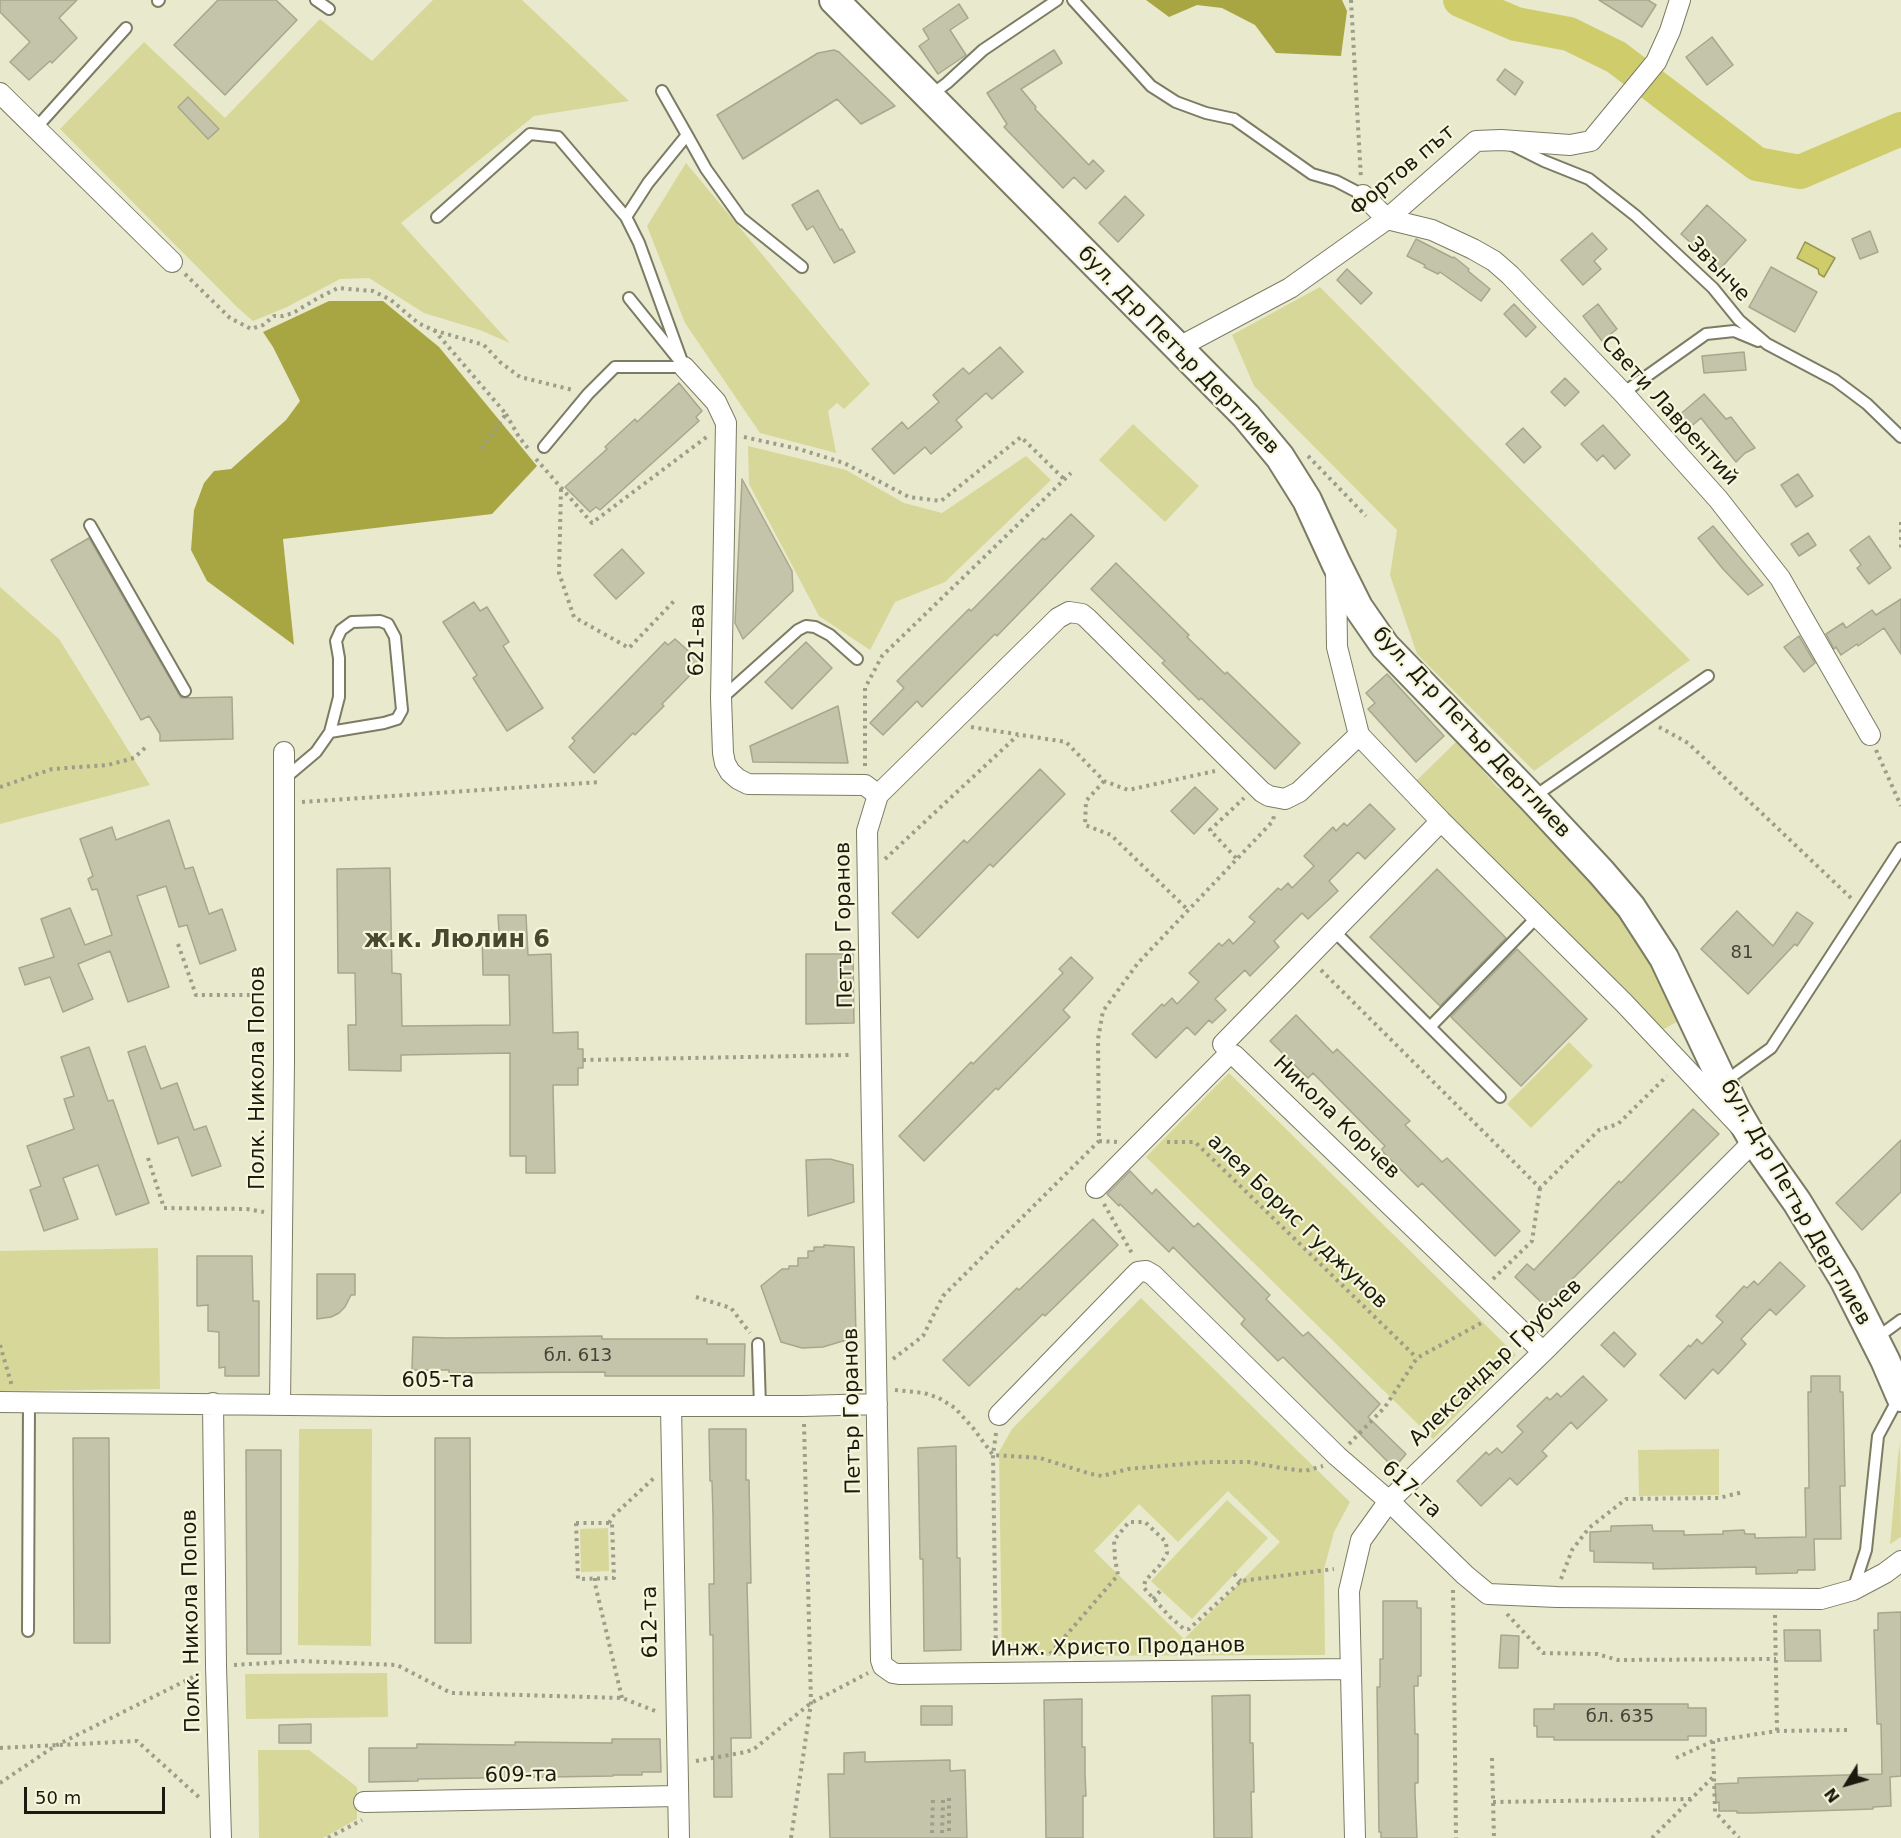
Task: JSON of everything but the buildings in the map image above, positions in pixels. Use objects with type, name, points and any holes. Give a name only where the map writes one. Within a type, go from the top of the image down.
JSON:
[{"type":"main road","name":"бул. Д-р Петър Дертлиев","points":[[834,0],[1246,416],[1280,457],[1307,500],[1358,607],[1384,646],[1532,798],[1631,907],[1664,957],[1736,1110],[1754,1141],[1797,1202],[1844,1279],[1901,1396]]},
{"type":"street","name":"Фортов път","points":[[1179,347],[1290,288],[1387,219],[1476,141],[1502,140],[1570,145],[1592,141],[1656,62],[1670,32],[1680,0]]},
{"type":"street","points":[[0,93],[172,262]]},
{"type":"street","points":[[1363,195],[1387,219]]},
{"type":"street","name":"Свети Лаврентий","points":[[1387,219],[1432,230],[1494,261],[1623,393],[1718,499],[1780,578],[1870,735]]},
{"type":"street","name":"621-ва","points":[[684,367],[716,402],[726,423],[721,698],[725,763],[730,772],[748,784],[872,790]]},
{"type":"street","points":[[1336,563],[1337,647],[1359,735],[1441,821],[1624,1003],[1754,1141]]},
{"type":"street","name":"Петър Горанов","points":[[885,1668],[880,1660],[867,831],[872,790],[950,724],[1058,618],[1069,612],[1076,612],[1087,618],[1256,786],[1277,799]]},
{"type":"street","points":[[1277,799],[1299,792],[1359,735]]},
{"type":"street","name":"Полк. Никола Попов","points":[[280,1404],[284,752]]},
{"type":"street","points":[[1222,1044],[1441,821]]},
{"type":"street","name":"Никола Корчев","points":[[1096,1188],[1227,1056],[1234,1055],[1543,1352]]},
{"type":"street","name":"Александър Грубчев","points":[[1355,1838],[1349,1591],[1361,1540],[1389,1502],[1754,1141]]},
{"type":"street","points":[[999,1415],[1134,1275],[1142,1271]]},
{"type":"street","name":"617-та","points":[[1142,1271],[1153,1275],[1337,1456],[1488,1594]]},
{"type":"street","name":"605-та","points":[[6,1394],[29,1402],[803,1406],[876,1388]]},
{"type":"street","name":"Полк. Никола Попов","points":[[213,1403],[216,1666],[221,1838]]},
{"type":"street","name":"612-та","points":[[671,1406],[679,1838]]},
{"type":"street","points":[[1488,1594],[1557,1597],[1821,1599],[1853,1590],[1885,1573],[1901,1561]]},
{"type":"street","name":"Инж. Христо Проданов","points":[[885,1668],[899,1674],[1351,1669]]},
{"type":"street","name":"609-та","points":[[364,1802],[678,1796]]},
{"type":"lane","points":[[316,0],[329,9]]},
{"type":"lane","points":[[930,96],[947,84],[983,50],[1057,0]]},
{"type":"lane","points":[[1073,0],[1150,86],[1176,102],[1206,113],[1234,119],[1312,174],[1336,181],[1363,195]]},
{"type":"lane","points":[[36,128],[126,28]]},
{"type":"lane","points":[[662,90],[706,169],[741,218],[802,267]]},
{"type":"lane","points":[[437,217],[530,134],[558,137],[626,217],[639,243],[684,367]]},
{"type":"lane","points":[[626,217],[648,183],[687,135]]},
{"type":"lane","name":"Звънче","points":[[1502,140],[1544,161],[1589,179],[1636,216],[1713,288],[1739,320],[1767,344],[1835,380],[1867,404],[1901,437]]},
{"type":"lane","points":[[630,298],[684,367]]},
{"type":"lane","points":[[1623,393],[1706,334],[1734,331],[1767,344]]},
{"type":"lane","points":[[544,447],[588,394],[615,367],[684,367]]},
{"type":"lane","points":[[90,525],[185,691]]},
{"type":"lane","points":[[284,779],[316,753],[330,732],[339,697],[339,658],[336,641],[341,630],[352,622],[380,621],[388,624],[395,637],[402,710],[397,719],[384,723],[330,732]]},
{"type":"lane","points":[[721,698],[798,630],[806,626],[815,627],[830,635],[856,659]]},
{"type":"lane","points":[[1532,798],[1708,676]]},
{"type":"lane","points":[[1723,1082],[1771,1048],[1901,848]]},
{"type":"lane","points":[[1430,1027],[1537,917]]},
{"type":"lane","points":[[1334,931],[1500,1097]]},
{"type":"lane","points":[[1875,1340],[1901,1320]]},
{"type":"lane","points":[[758,1344],[759,1406]]},
{"type":"lane","points":[[1853,1590],[1866,1550],[1878,1436],[1901,1396]]},
{"type":"lane","points":[[28,1631],[29,1402]]},
{"type":"path","points":[[1351,0],[1363,195]]},
{"type":"path","points":[[172,262],[230,318],[251,329],[263,325],[274,316],[293,314],[338,288],[373,291],[391,300],[418,323],[433,330],[484,345],[500,362],[520,377],[588,394]]},
{"type":"path","points":[[433,330],[506,414],[519,437],[592,523],[720,426],[726,434],[799,449],[844,463],[909,497],[940,501],[1022,437],[1064,479]]},
{"type":"path","points":[[480,452],[506,414]]},
{"type":"path","points":[[1306,453],[1366,516]]},
{"type":"path","points":[[872,790],[865,688],[882,656],[1071,473]]},
{"type":"path","points":[[561,488],[560,573],[574,617],[629,648],[675,600]]},
{"type":"path","points":[[1901,522],[1901,549]]},
{"type":"path","points":[[950,724],[1066,742],[1104,781],[1128,790],[1236,766]]},
{"type":"path","points":[[1638,724],[1663,727],[1688,743],[1862,908]]},
{"type":"path","points":[[868,874],[1019,734]]},
{"type":"path","points":[[1870,735],[1901,806]]},
{"type":"path","points":[[0,787],[52,769],[108,765],[134,758],[147,746]]},
{"type":"path","points":[[1104,781],[1086,801],[1085,825],[1112,835],[1188,910]]},
{"type":"path","points":[[284,803],[601,782]]},
{"type":"path","points":[[1236,858],[1209,830],[1256,786]]},
{"type":"path","points":[[876,1388],[923,1336],[942,1296],[1099,1141],[1098,1039],[1103,1011],[1138,963],[1236,858],[1274,821],[1277,799]]},
{"type":"path","points":[[178,944],[196,995],[284,994]]},
{"type":"path","points":[[583,1060],[871,1055]]},
{"type":"path","name":"алея Борис Гуджунов","points":[[1142,1142],[1195,1142],[1417,1358]]},
{"type":"path","points":[[148,1158],[164,1208],[247,1209],[282,1214]]},
{"type":"path","points":[[1096,1188],[1142,1271]]},
{"type":"path","points":[[1481,1292],[1532,1241],[1540,1188]]},
{"type":"path","points":[[696,1297],[731,1308],[758,1344]]},
{"type":"path","points":[[993,1455],[1040,1458],[1102,1476],[1128,1469],[1207,1462],[1249,1462],[1305,1471],[1319,1468],[1337,1456],[1385,1407],[1417,1358],[1502,1312]]},
{"type":"path","points":[[0,1345],[6,1394]]},
{"type":"path","points":[[876,1388],[924,1393],[939,1398],[955,1408],[974,1428],[993,1455]]},
{"type":"path","points":[[791,1838],[811,1703],[803,1406]]},
{"type":"path","points":[[997,1673],[993,1455],[999,1415]]},
{"type":"path","points":[[609,1523],[612,1517],[672,1461]]},
{"type":"path","points":[[1557,1597],[1562,1572],[1572,1550],[1589,1528],[1626,1499],[1719,1498],[1743,1492]]},
{"type":"path","points":[[612,1522],[614,1578],[578,1579],[576,1523],[609,1523],[612,1522]]},
{"type":"path","points":[[1044,1662],[1118,1575],[1114,1559],[1114,1540],[1129,1522],[1144,1522],[1166,1542],[1167,1553],[1160,1565],[1145,1581],[1144,1588],[1184,1629],[1190,1629],[1241,1581],[1334,1569]]},
{"type":"path","points":[[1452,1562],[1456,1838]]},
{"type":"path","points":[[1234,1574],[1241,1581]]},
{"type":"path","points":[[596,1578],[595,1584],[622,1698]]},
{"type":"path","points":[[1153,1599],[1161,1590]]},
{"type":"path","points":[[1488,1594],[1543,1653],[1597,1654],[1618,1660],[1776,1659]]},
{"type":"path","points":[[1775,1599],[1778,1731]]},
{"type":"path","points":[[0,1783],[55,1746],[216,1666],[300,1661],[397,1665],[451,1693],[622,1698],[677,1719]]},
{"type":"path","points":[[678,1764],[754,1749],[811,1703],[885,1668]]},
{"type":"path","points":[[1676,1758],[1713,1741],[1778,1731],[1847,1730]]},
{"type":"path","points":[[0,1748],[137,1741],[220,1817]]},
{"type":"path","points":[[1713,1741],[1715,1812],[1739,1838]]},
{"type":"path","points":[[1492,1758],[1494,1838]]},
{"type":"path","points":[[1652,1838],[1714,1777]]},
{"type":"path","points":[[932,1833],[933,1798]]},
{"type":"path","points":[[949,1798],[950,1834]]},
{"type":"path","points":[[1493,1802],[1691,1799]]},
{"type":"path","points":[[942,1833],[943,1800]]},
{"type":"green space","points":[[433,0],[522,0],[629,101],[534,116],[401,223],[510,343],[480,330],[424,313],[369,278],[340,279],[287,307],[253,321],[60,129],[144,42],[225,118],[320,19],[372,61]]},
{"type":"green space","points":[[686,163],[870,384],[844,409],[837,403],[828,411],[836,453],[760,433],[685,323],[647,226]]},
{"type":"green space","points":[[1320,287],[1690,660],[1534,771],[1417,654],[1390,575],[1397,530],[1254,386],[1232,335]]},
{"type":"green space","points":[[1133,424],[1199,486],[1165,522],[1099,460]]},
{"type":"green space","points":[[748,446],[846,470],[904,503],[942,513],[1026,456],[1051,480],[945,582],[895,602],[870,650],[819,616],[749,484]]},
{"type":"green space","points":[[0,587],[59,639],[150,785],[0,824]]},
{"type":"green space","points":[[1457,741],[1497,787],[1526,806],[1625,912],[1684,1018],[1662,1030],[1416,781]]},
{"type":"green space","points":[[1569,1042],[1593,1066],[1531,1128],[1507,1104]]},
{"type":"green space","points":[[1229,1073],[1516,1355],[1433,1439],[1146,1157]]},
{"type":"green space","points":[[158,1248],[160,1389],[0,1391],[0,1251]]},
{"type":"green space","points":[[1141,1298],[1350,1502],[1334,1532],[1324,1569],[1325,1655],[1002,1656],[999,1452],[1012,1429]],"holes":[[[1228,1491],[1280,1542],[1184,1639],[1094,1551],[1139,1504],[1178,1542]]]},
{"type":"green space","points":[[299,1429],[372,1429],[371,1646],[298,1645]]},
{"type":"green space","points":[[1900,1443],[1901,1537],[1890,1544],[1898,1457]]},
{"type":"green space","points":[[1719,1449],[1719,1495],[1639,1496],[1638,1450]]},
{"type":"green space","points":[[1227,1500],[1268,1538],[1192,1619],[1151,1581]]},
{"type":"green space","points":[[608,1528],[609,1571],[581,1572],[580,1529]]},
{"type":"green space","points":[[387,1673],[388,1717],[246,1719],[245,1674]]},
{"type":"green space","points":[[258,1750],[309,1750],[357,1787],[357,1819],[323,1838],[259,1838]]},
{"type":"shaded area","points":[[1146,0],[1342,0],[1347,11],[1341,56],[1276,53],[1255,25],[1222,8],[1197,5],[1169,17]]},
{"type":"shaded area","points":[[1805,242],[1835,258],[1824,277],[1819,274],[1818,269],[1797,258]]},
{"type":"shaded area","points":[[329,301],[383,301],[439,347],[537,466],[492,514],[283,539],[294,645],[207,581],[191,550],[194,510],[204,483],[214,471],[231,469],[286,420],[300,401],[263,332]]},
{"type":"waterway","points":[[1460,0],[1516,24],[1569,34],[1616,57],[1757,164],[1800,172],[1901,129]]},
{"type":"district","name":"ж.к. Люлин 6","points":[[457,941]]}]
